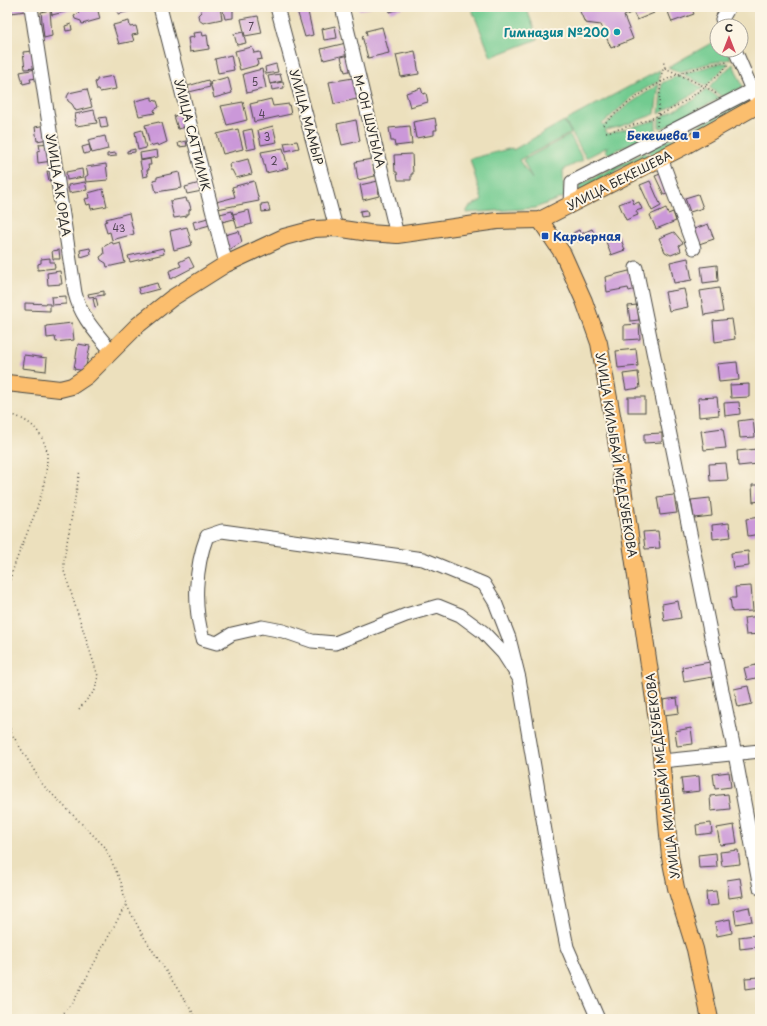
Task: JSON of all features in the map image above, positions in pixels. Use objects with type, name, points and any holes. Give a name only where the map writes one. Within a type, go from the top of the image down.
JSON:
[{"type":"main road","name":"УЛИЦА БЕКЕШЕВА","points":[[540,220],[661,158],[757,99]]},
{"type":"main road","points":[[7,383],[60,389],[72,386],[87,376],[138,325],[167,302],[226,264],[295,233],[314,229],[336,228],[369,233],[397,234],[497,221],[540,220]]},
{"type":"main road","name":"УЛИЦА КИЛЫБАЙ МЕДЕУБЕКОВА","points":[[540,220],[563,254],[584,301],[599,343],[614,426],[662,761],[670,857],[676,888],[695,949],[710,1019]]},
{"type":"street","name":"УЛИЦА АК ОРДА","points":[[31,7],[75,293],[79,308],[87,322],[112,352]]},
{"type":"street","name":"УЛИЦА САТТИЛИК","points":[[160,7],[226,264]]},
{"type":"street","name":"УЛИЦА МАМЫР","points":[[277,7],[336,228]]},
{"type":"street","name":"М-ОН ШУГЫЛА","points":[[342,7],[397,234]]},
{"type":"street","points":[[722,18],[729,7]]},
{"type":"street","points":[[571,205],[572,182],[757,99],[739,58]]},
{"type":"street","points":[[661,158],[694,248]]},
{"type":"street","points":[[636,268],[735,754],[760,888]]},
{"type":"street","points":[[519,678],[503,653],[483,632],[460,615],[438,606],[406,615],[335,643],[312,641],[283,631],[262,627],[232,634],[217,643],[203,639],[197,611],[201,551],[207,536],[222,531],[423,558],[484,584],[495,602],[509,638],[519,678],[549,857],[567,947],[598,1019]]},
{"type":"street","points":[[662,761],[760,751]]},
{"type":"path","points":[[659,129],[657,128],[661,81],[662,71],[665,68],[663,60]]},
{"type":"path","points":[[603,125],[640,93],[661,81],[714,63],[732,61],[706,87],[675,107],[649,120],[606,132]]},
{"type":"path","points":[[665,68],[706,87],[722,98]]},
{"type":"path","points":[[7,413],[22,418],[34,427],[43,440],[47,453],[38,503],[18,556],[7,592]]},
{"type":"path","points":[[79,708],[95,690],[98,676],[64,571],[64,559],[80,470]]},
{"type":"path","points":[[7,721],[12,734],[43,785],[105,847],[119,877],[126,904],[142,934],[197,1019]]},
{"type":"path","points":[[59,1019],[75,999],[126,904]]},
{"type":"green space","points":[[471,7],[526,7],[538,39],[491,57]]},
{"type":"green space","points":[[709,44],[709,58],[731,59],[710,63],[679,72],[668,67]]},
{"type":"green space","points":[[720,63],[729,63],[706,86],[683,74]]},
{"type":"green space","points":[[733,64],[743,87],[722,97],[709,87]]},
{"type":"green space","points":[[660,70],[659,81],[636,94],[602,124],[604,126],[625,107],[659,84],[655,114],[619,127],[605,130],[608,134],[656,120],[656,131],[609,154],[605,150],[609,146],[586,158],[565,121]]},
{"type":"green space","points":[[679,75],[703,88],[659,114],[662,83]]},
{"type":"green space","points":[[706,89],[720,98],[665,127],[659,127],[659,118],[694,100]]},
{"type":"green space","points":[[744,102],[751,103],[677,141],[675,137]]},
{"type":"green space","points":[[564,121],[571,133],[519,160],[532,179],[523,160],[570,135],[583,160],[563,170],[564,197],[535,208],[466,213],[469,207],[482,200],[470,159],[512,148],[513,150]]},
{"type":"green space","points":[[672,138],[675,143],[651,155],[648,150]]},
{"type":"green space","points":[[645,152],[648,156],[616,170],[617,172],[578,192],[581,184]]},
{"type":"building","points":[[10,7],[26,7],[26,11],[11,13]]},
{"type":"building","points":[[60,7],[71,7],[72,10],[52,15],[51,10]]},
{"type":"building","points":[[77,7],[97,7],[100,19],[82,24],[81,21],[75,19],[74,16],[79,13]]},
{"type":"building","points":[[117,7],[138,7],[138,9],[118,14]]},
{"type":"building","points":[[200,7],[220,7],[222,19],[203,23],[199,20],[198,15],[201,12]]},
{"type":"building","points":[[222,7],[233,7],[233,18],[225,19]]},
{"type":"building","points":[[296,7],[307,7],[313,35],[305,37]]},
{"type":"building","points":[[358,7],[371,7],[371,8],[359,10]]},
{"type":"building","points":[[389,7],[406,7],[390,12]]},
{"type":"building","name":"Гимназия №200","points":[[578,7],[651,7],[654,13],[637,20],[633,12],[624,16],[633,39],[611,48],[601,25],[585,23]]},
{"type":"building","points":[[666,7],[691,7],[694,14],[672,22]]},
{"type":"building","points":[[50,10],[52,36],[44,38],[41,12]]},
{"type":"building","points":[[258,16],[262,33],[245,36],[241,19]]},
{"type":"building","points":[[129,21],[130,27],[136,26],[138,34],[132,35],[134,41],[119,44],[113,25]]},
{"type":"building","points":[[71,24],[72,30],[66,31],[65,26]]},
{"type":"building","points":[[335,26],[337,38],[324,40],[322,29]]},
{"type":"building","points":[[382,27],[389,53],[368,58],[362,36],[367,35],[366,31]]},
{"type":"building","points":[[202,32],[203,36],[207,35],[209,49],[190,52],[188,38],[194,37],[193,33]]},
{"type":"building","points":[[243,32],[246,43],[237,45],[234,34]]},
{"type":"building","points":[[346,43],[349,54],[324,60],[321,49]]},
{"type":"building","points":[[252,47],[254,53],[260,52],[262,59],[257,60],[258,65],[240,70],[235,51]]},
{"type":"building","points":[[33,51],[35,68],[25,69],[23,52]]},
{"type":"building","points":[[415,51],[419,74],[401,77],[396,55]]},
{"type":"building","points":[[231,55],[234,70],[218,73],[215,59]]},
{"type":"building","points":[[349,55],[353,70],[345,72],[341,57]]},
{"type":"building","points":[[276,64],[278,72],[266,74],[265,67]]},
{"type":"building","points":[[36,69],[37,78],[30,79],[31,82],[23,84],[20,72]]},
{"type":"building","points":[[262,69],[266,88],[247,93],[243,74]]},
{"type":"building","points":[[280,74],[282,81],[270,84],[268,76]]},
{"type":"building","points":[[113,76],[116,89],[100,92],[97,90],[95,82],[97,79]]},
{"type":"building","points":[[228,77],[232,93],[214,98],[210,82]]},
{"type":"building","points":[[353,78],[357,99],[334,104],[329,82]]},
{"type":"building","points":[[208,80],[210,87],[189,92],[188,86]]},
{"type":"building","points":[[283,82],[284,88],[272,90],[271,84]]},
{"type":"building","points":[[421,88],[423,94],[426,93],[428,102],[410,107],[406,93]]},
{"type":"building","points":[[87,89],[92,107],[76,111],[72,104],[68,101],[67,97],[69,93]]},
{"type":"building","points":[[152,97],[152,100],[157,101],[159,107],[154,110],[155,113],[139,116],[135,101]]},
{"type":"building","points":[[271,99],[273,106],[289,104],[291,114],[254,122],[250,104]]},
{"type":"building","points":[[243,102],[247,120],[227,125],[221,106]]},
{"type":"building","points":[[94,110],[97,123],[76,126],[74,119],[76,119],[75,114]]},
{"type":"building","points":[[183,114],[186,127],[178,129],[174,116]]},
{"type":"building","points":[[106,117],[108,127],[101,128],[99,118]]},
{"type":"building","points":[[435,118],[437,130],[434,130],[434,135],[416,138],[413,122]]},
{"type":"building","points":[[356,120],[360,141],[342,145],[337,124]]},
{"type":"building","points":[[159,122],[162,123],[167,142],[158,146],[157,144],[150,146],[145,125]]},
{"type":"building","points":[[46,125],[48,139],[37,141],[35,127]]},
{"type":"building","points":[[273,126],[277,142],[261,145],[258,130]]},
{"type":"building","points":[[410,126],[412,144],[395,146],[394,141],[391,141],[389,128]]},
{"type":"building","points":[[238,129],[243,149],[223,154],[217,134]]},
{"type":"building","points":[[252,129],[256,148],[247,150],[243,131]]},
{"type":"building","points":[[142,130],[146,148],[138,150],[135,132]]},
{"type":"building","points":[[105,136],[108,149],[92,153],[88,140]]},
{"type":"building","points":[[186,141],[187,146],[179,147],[178,143]]},
{"type":"building","points":[[297,141],[299,148],[286,151],[284,143]]},
{"type":"building","points":[[50,143],[52,161],[38,163],[37,151],[40,150],[39,144]]},
{"type":"building","points":[[89,145],[91,152],[84,154],[82,147]]},
{"type":"building","points":[[283,148],[288,168],[266,173],[261,152]]},
{"type":"building","points":[[135,149],[135,152],[127,153],[127,151]]},
{"type":"building","points":[[157,150],[158,157],[141,160],[140,153]]},
{"type":"building","points":[[116,153],[116,156],[107,157],[107,154]]},
{"type":"building","points":[[412,154],[413,174],[411,174],[411,180],[398,180],[397,172],[395,172],[394,155]]},
{"type":"building","points":[[150,159],[151,165],[148,165],[149,170],[147,170],[148,176],[143,177],[140,161]]},
{"type":"building","points":[[248,159],[252,174],[236,178],[232,170],[230,170],[229,164]]},
{"type":"building","points":[[372,159],[375,176],[358,180],[355,162]]},
{"type":"building","points":[[106,164],[108,180],[86,182],[85,177],[88,175],[86,167]]},
{"type":"building","points":[[82,169],[83,177],[67,180],[66,172]]},
{"type":"building","points":[[53,170],[55,180],[49,181],[47,171]]},
{"type":"building","points":[[179,172],[182,188],[156,192],[153,180],[157,179],[157,177]]},
{"type":"building","points":[[663,173],[671,192],[664,195],[655,176]]},
{"type":"building","points":[[254,181],[259,201],[217,209],[216,202],[235,197],[232,187]]},
{"type":"building","points":[[378,181],[379,196],[363,200],[360,185]]},
{"type":"building","points":[[650,181],[661,206],[652,211],[640,185]]},
{"type":"building","points":[[85,182],[87,190],[69,193],[68,185]]},
{"type":"building","points":[[200,183],[202,191],[187,194],[185,187]]},
{"type":"building","points":[[103,189],[107,206],[91,209],[90,204],[87,205],[85,199],[89,198],[88,193]]},
{"type":"building","points":[[698,194],[703,208],[690,212],[685,198]]},
{"type":"building","points":[[186,198],[191,209],[189,210],[189,214],[187,214],[187,216],[174,218],[170,201]]},
{"type":"building","points":[[632,199],[634,204],[639,202],[642,209],[636,211],[638,215],[626,220],[619,204]]},
{"type":"building","points":[[268,203],[270,211],[262,212],[261,204]]},
{"type":"building","points":[[666,208],[668,214],[673,212],[676,221],[656,229],[650,215]]},
{"type":"building","points":[[249,210],[252,224],[237,228],[233,214]]},
{"type":"building","points":[[367,210],[368,216],[361,217],[360,211]]},
{"type":"building","points":[[232,211],[234,219],[222,222],[220,214]]},
{"type":"building","points":[[129,213],[134,234],[112,240],[110,232],[107,233],[104,222],[107,221],[106,219]]},
{"type":"building","points":[[208,218],[210,225],[195,229],[193,222]]},
{"type":"building","points":[[708,224],[714,239],[699,244],[694,229]]},
{"type":"building","points":[[187,227],[192,245],[174,250],[170,231]]},
{"type":"building","points":[[592,229],[595,235],[578,242],[573,233],[579,230],[581,234]]},
{"type":"building","points":[[239,231],[242,242],[229,250],[225,235]]},
{"type":"building","points":[[615,232],[616,235],[619,234],[625,250],[611,255],[605,239],[607,238],[606,235]]},
{"type":"building","points":[[674,232],[683,243],[679,245],[681,251],[671,255],[665,252],[659,238]]},
{"type":"building","points":[[112,242],[113,244],[120,242],[125,263],[107,267],[106,263],[101,260],[100,257],[104,254],[103,247]]},
{"type":"building","points":[[90,248],[91,254],[81,257],[80,250]]},
{"type":"building","points":[[163,248],[164,254],[130,262],[128,256]]},
{"type":"building","points":[[59,250],[60,259],[53,259],[52,251]]},
{"type":"building","points":[[189,257],[194,267],[171,279],[169,271],[181,266],[179,262]]},
{"type":"building","points":[[50,258],[50,262],[54,262],[55,268],[38,270],[38,264],[41,263],[41,259]]},
{"type":"building","points":[[688,258],[692,280],[674,283],[670,262]]},
{"type":"building","points":[[717,265],[718,281],[703,283],[701,267]]},
{"type":"building","points":[[633,270],[636,289],[629,291],[628,288],[607,292],[605,277]]},
{"type":"building","points":[[60,271],[62,284],[48,285],[47,273]]},
{"type":"building","points":[[157,283],[159,289],[140,294],[138,288]]},
{"type":"building","points":[[719,288],[723,312],[704,315],[700,291]]},
{"type":"building","points":[[684,289],[688,307],[669,311],[665,292]]},
{"type":"building","points":[[104,291],[104,295],[89,297],[88,294]]},
{"type":"building","points":[[66,296],[66,304],[52,305],[51,297]]},
{"type":"building","points":[[96,298],[98,306],[95,307],[93,299]]},
{"type":"building","points":[[25,303],[50,304],[50,311],[25,310]]},
{"type":"building","points":[[637,305],[639,320],[630,321],[628,306]]},
{"type":"building","points":[[732,319],[735,339],[715,342],[713,321]]},
{"type":"building","points":[[72,323],[74,340],[56,342],[55,337],[47,338],[46,326]]},
{"type":"building","points":[[639,324],[640,339],[624,340],[624,325]]},
{"type":"building","points":[[78,344],[90,346],[85,371],[74,369]]},
{"type":"building","points":[[636,349],[638,366],[618,368],[616,351]]},
{"type":"building","points":[[24,355],[47,358],[46,371],[22,368]]},
{"type":"building","points":[[737,362],[739,380],[719,382],[717,364]]},
{"type":"building","points":[[638,372],[640,388],[626,390],[623,374]]},
{"type":"building","points":[[749,384],[749,397],[731,398],[730,385]]},
{"type":"building","points":[[628,397],[645,397],[645,412],[628,412]]},
{"type":"building","points":[[717,397],[719,415],[699,417],[698,398]]},
{"type":"building","points":[[739,402],[740,414],[725,416],[724,403]]},
{"type":"building","points":[[753,419],[755,437],[740,438],[738,421]]},
{"type":"building","points":[[723,428],[726,448],[704,450],[701,431]]},
{"type":"building","points":[[662,433],[662,442],[644,443],[644,434]]},
{"type":"building","points":[[757,449],[758,464],[738,466],[737,451]]},
{"type":"building","points":[[726,463],[728,480],[710,481],[709,464]]},
{"type":"building","points":[[752,485],[760,485],[760,501],[753,502]]},
{"type":"building","points":[[674,495],[677,513],[660,515],[657,497]]},
{"type":"building","points":[[710,498],[712,516],[694,518],[691,500]]},
{"type":"building","points":[[760,517],[760,534],[748,536],[746,519]]},
{"type":"building","points":[[729,523],[731,537],[713,539],[712,525]]},
{"type":"building","points":[[658,531],[660,548],[645,549],[643,532]]},
{"type":"building","points":[[748,551],[749,566],[733,568],[731,553]]},
{"type":"building","points":[[751,586],[753,611],[732,612],[730,598],[736,598],[735,587]]},
{"type":"building","points":[[678,601],[681,618],[664,621],[662,604]]},
{"type":"building","points":[[760,616],[760,634],[746,635],[744,618]]},
{"type":"building","points":[[710,662],[713,677],[684,682],[682,667]]},
{"type":"building","points":[[760,664],[760,677],[747,680],[744,668]]},
{"type":"building","points":[[748,686],[752,704],[738,707],[734,689]]},
{"type":"building","points":[[677,698],[679,713],[664,715],[663,700]]},
{"type":"building","points":[[691,728],[693,744],[677,746],[675,731]]},
{"type":"building","points":[[729,772],[731,787],[715,789],[713,774]]},
{"type":"building","points":[[699,776],[700,791],[683,793],[681,778]]},
{"type":"building","points":[[728,794],[730,809],[711,811],[710,796]]},
{"type":"building","points":[[711,823],[712,833],[697,835],[696,825]]},
{"type":"building","points":[[734,825],[737,843],[720,845],[717,828]]},
{"type":"building","points":[[738,850],[740,864],[722,866],[720,852]]},
{"type":"building","points":[[716,853],[717,867],[699,868],[698,855]]},
{"type":"building","points":[[740,878],[743,896],[729,898],[727,880]]},
{"type":"building","points":[[716,891],[718,905],[707,906],[706,892]]},
{"type":"building","points":[[749,907],[752,921],[736,924],[734,910]]},
{"type":"building","points":[[730,919],[732,933],[717,936],[715,922]]},
{"type":"building","points":[[755,935],[757,947],[740,949],[739,937]]},
{"type":"building","points":[[760,977],[760,987],[746,989],[745,978]]},
{"type":"place","name":"Гимназия №200","points":[[617,32]]},
{"type":"place","name":"Бекешева","points":[[696,135]]},
{"type":"place","name":"Карьерная","points":[[545,236]]}]
